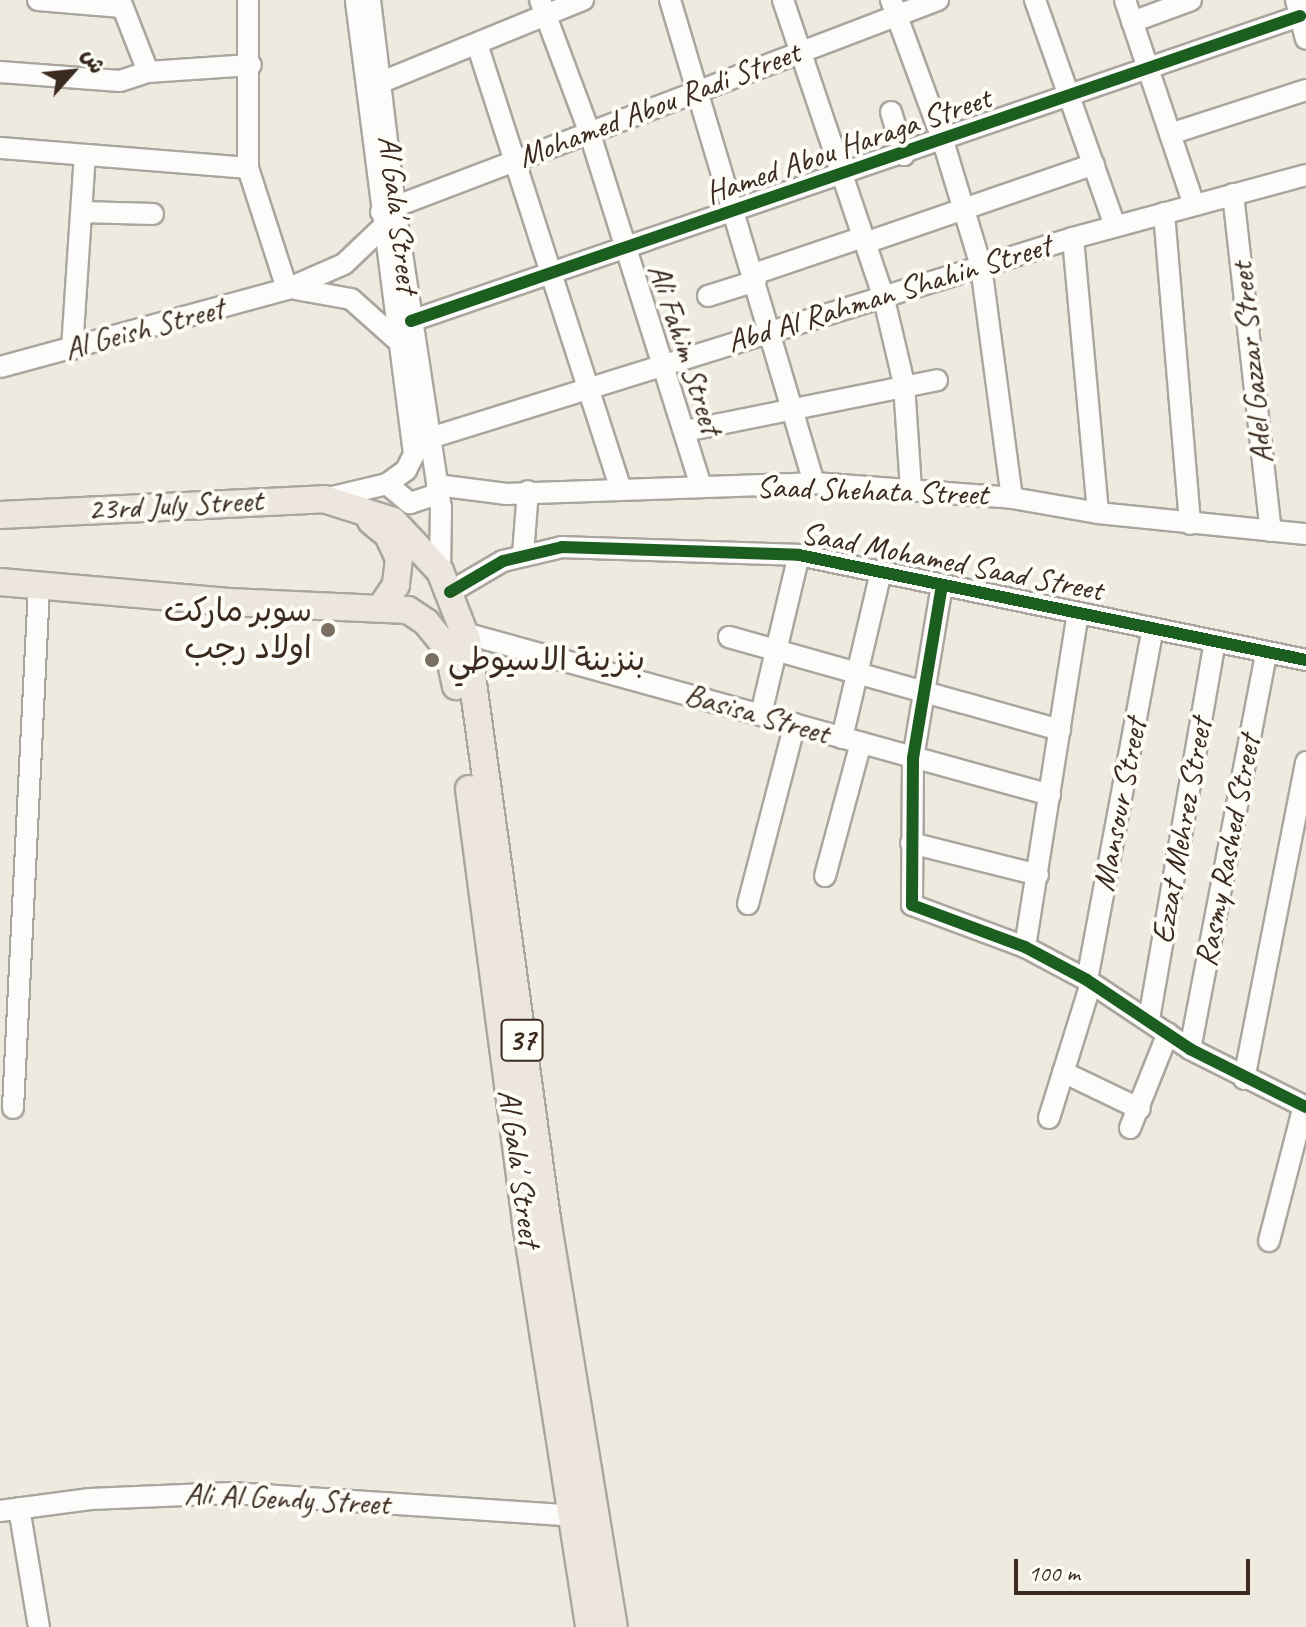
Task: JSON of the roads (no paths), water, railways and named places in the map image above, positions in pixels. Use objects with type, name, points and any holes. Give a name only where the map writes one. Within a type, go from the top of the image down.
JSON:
[{"type":"main road","name":"23rd July Street","points":[[0,515],[336,502]]},
{"type":"main road","name":"Al Gala' Street","points":[[336,502],[393,521],[445,582],[464,633],[505,993],[526,1223],[589,1627]]},
{"type":"main road","points":[[336,502],[379,526],[395,546],[399,572],[381,607]]},
{"type":"main road","name":"37","points":[[0,582],[39,587],[381,607]]},
{"type":"main road","name":"Al Gala' Street","points":[[381,607],[408,610],[426,622],[454,663],[505,993],[614,1627]]},
{"type":"street","points":[[38,0],[121,3],[148,72]]},
{"type":"street","points":[[248,0],[251,65],[248,168],[287,289]]},
{"type":"street","name":"Al Gala' Street","points":[[356,0],[375,86]]},
{"type":"street","name":"Al Gala' Street","points":[[370,0],[398,343],[414,454],[406,470],[387,484]]},
{"type":"street","points":[[375,86],[477,44],[543,8],[583,0]]},
{"type":"street","points":[[670,0],[771,329],[814,483]]},
{"type":"street","points":[[783,0],[883,295],[904,384],[911,490]]},
{"type":"street","points":[[1035,0],[1115,226]]},
{"type":"street","points":[[1125,0],[1194,205]]},
{"type":"street","points":[[1132,22],[1191,0]]},
{"type":"street","name":"Mohamed Abou Radi Street","points":[[386,216],[515,159],[802,51],[894,8],[935,1]]},
{"type":"street","name":"Ali Fahim Street","points":[[543,8],[589,131],[701,487]]},
{"type":"street","points":[[894,8],[943,141],[981,266],[1012,498]]},
{"type":"street","points":[[1298,8],[1306,39]]},
{"type":"street","name":"Hamed Abou Haraga Street","points":[[411,321],[1148,71],[1298,8]]},
{"type":"street","points":[[477,44],[590,385],[620,488]]},
{"type":"street","points":[[0,72],[120,81],[148,72],[251,65]]},
{"type":"street","points":[[1170,134],[1306,90]]},
{"type":"street","points":[[891,112],[904,155]]},
{"type":"street","points":[[0,148],[248,168]]},
{"type":"street","points":[[72,349],[85,155]]},
{"type":"street","points":[[708,296],[755,277],[1094,164]]},
{"type":"street","name":"Abd Al Rahman Shahin Street","points":[[430,438],[883,295],[1115,226],[1306,175]]},
{"type":"street","name":"Adel Gazzar Street","points":[[1233,194],[1271,531]]},
{"type":"street","points":[[82,212],[153,214]]},
{"type":"street","points":[[1164,213],[1190,524]]},
{"type":"street","name":"Al Gala' Street","points":[[386,216],[411,321],[430,438],[438,490],[445,582]]},
{"type":"street","name":"Al Geish Street","points":[[0,367],[287,289],[344,264],[386,216]]},
{"type":"street","points":[[1073,238],[1098,513]]},
{"type":"street","name":"Al Geish Street","points":[[287,289],[330,291],[351,299],[386,325],[398,343]]},
{"type":"street","points":[[685,431],[904,384],[937,380]]},
{"type":"street","name":"Saad Shehata Street","points":[[387,484],[410,503],[438,490],[483,493],[814,483],[1012,498],[1098,513],[1306,534]]},
{"type":"street","points":[[336,502],[387,484]]},
{"type":"street","points":[[523,554],[528,491]]},
{"type":"street","name":"Saad Mohamed Saad Street","points":[[445,582],[523,554],[583,546],[799,555],[1306,660]]},
{"type":"street","points":[[761,714],[799,555]]},
{"type":"street","points":[[825,876],[852,741],[857,673],[881,572]]},
{"type":"street","points":[[942,585],[913,758],[910,899],[916,909],[1025,947],[1089,981],[1190,1049],[1244,1079],[1305,1107],[1269,1241]]},
{"type":"street","points":[[13,1108],[9,960],[39,587]]},
{"type":"street","points":[[1025,947],[1078,614]]},
{"type":"street","name":"Mansour Street","points":[[1049,1118],[1089,981],[1153,629]]},
{"type":"street","name":"Basisa Street","points":[[464,633],[1050,795]]},
{"type":"street","points":[[729,637],[1060,730]]},
{"type":"street","name":"Ezzat Mehrez Street","points":[[1149,1019],[1215,642]]},
{"type":"street","name":"Rasmy Rashed Street","points":[[1190,1049],[1266,653]]},
{"type":"street","points":[[748,904],[795,724]]},
{"type":"street","points":[[1244,1079],[1306,762]]},
{"type":"street","points":[[911,843],[1038,875]]},
{"type":"street","points":[[1130,1128],[1168,1033]]},
{"type":"street","points":[[1063,1072],[1140,1109]]},
{"type":"street","name":"Ali Al Gendy Street","points":[[10,1510],[161,1494],[232,1493],[574,1516]]},
{"type":"street","points":[[10,1510],[39,1627]]},
{"type":"place","name":"سوبر ماركت اولاد رجب","points":[[328,630]]},
{"type":"place","name":"بنزينة الاسيوطي","points":[[432,660]]}]
